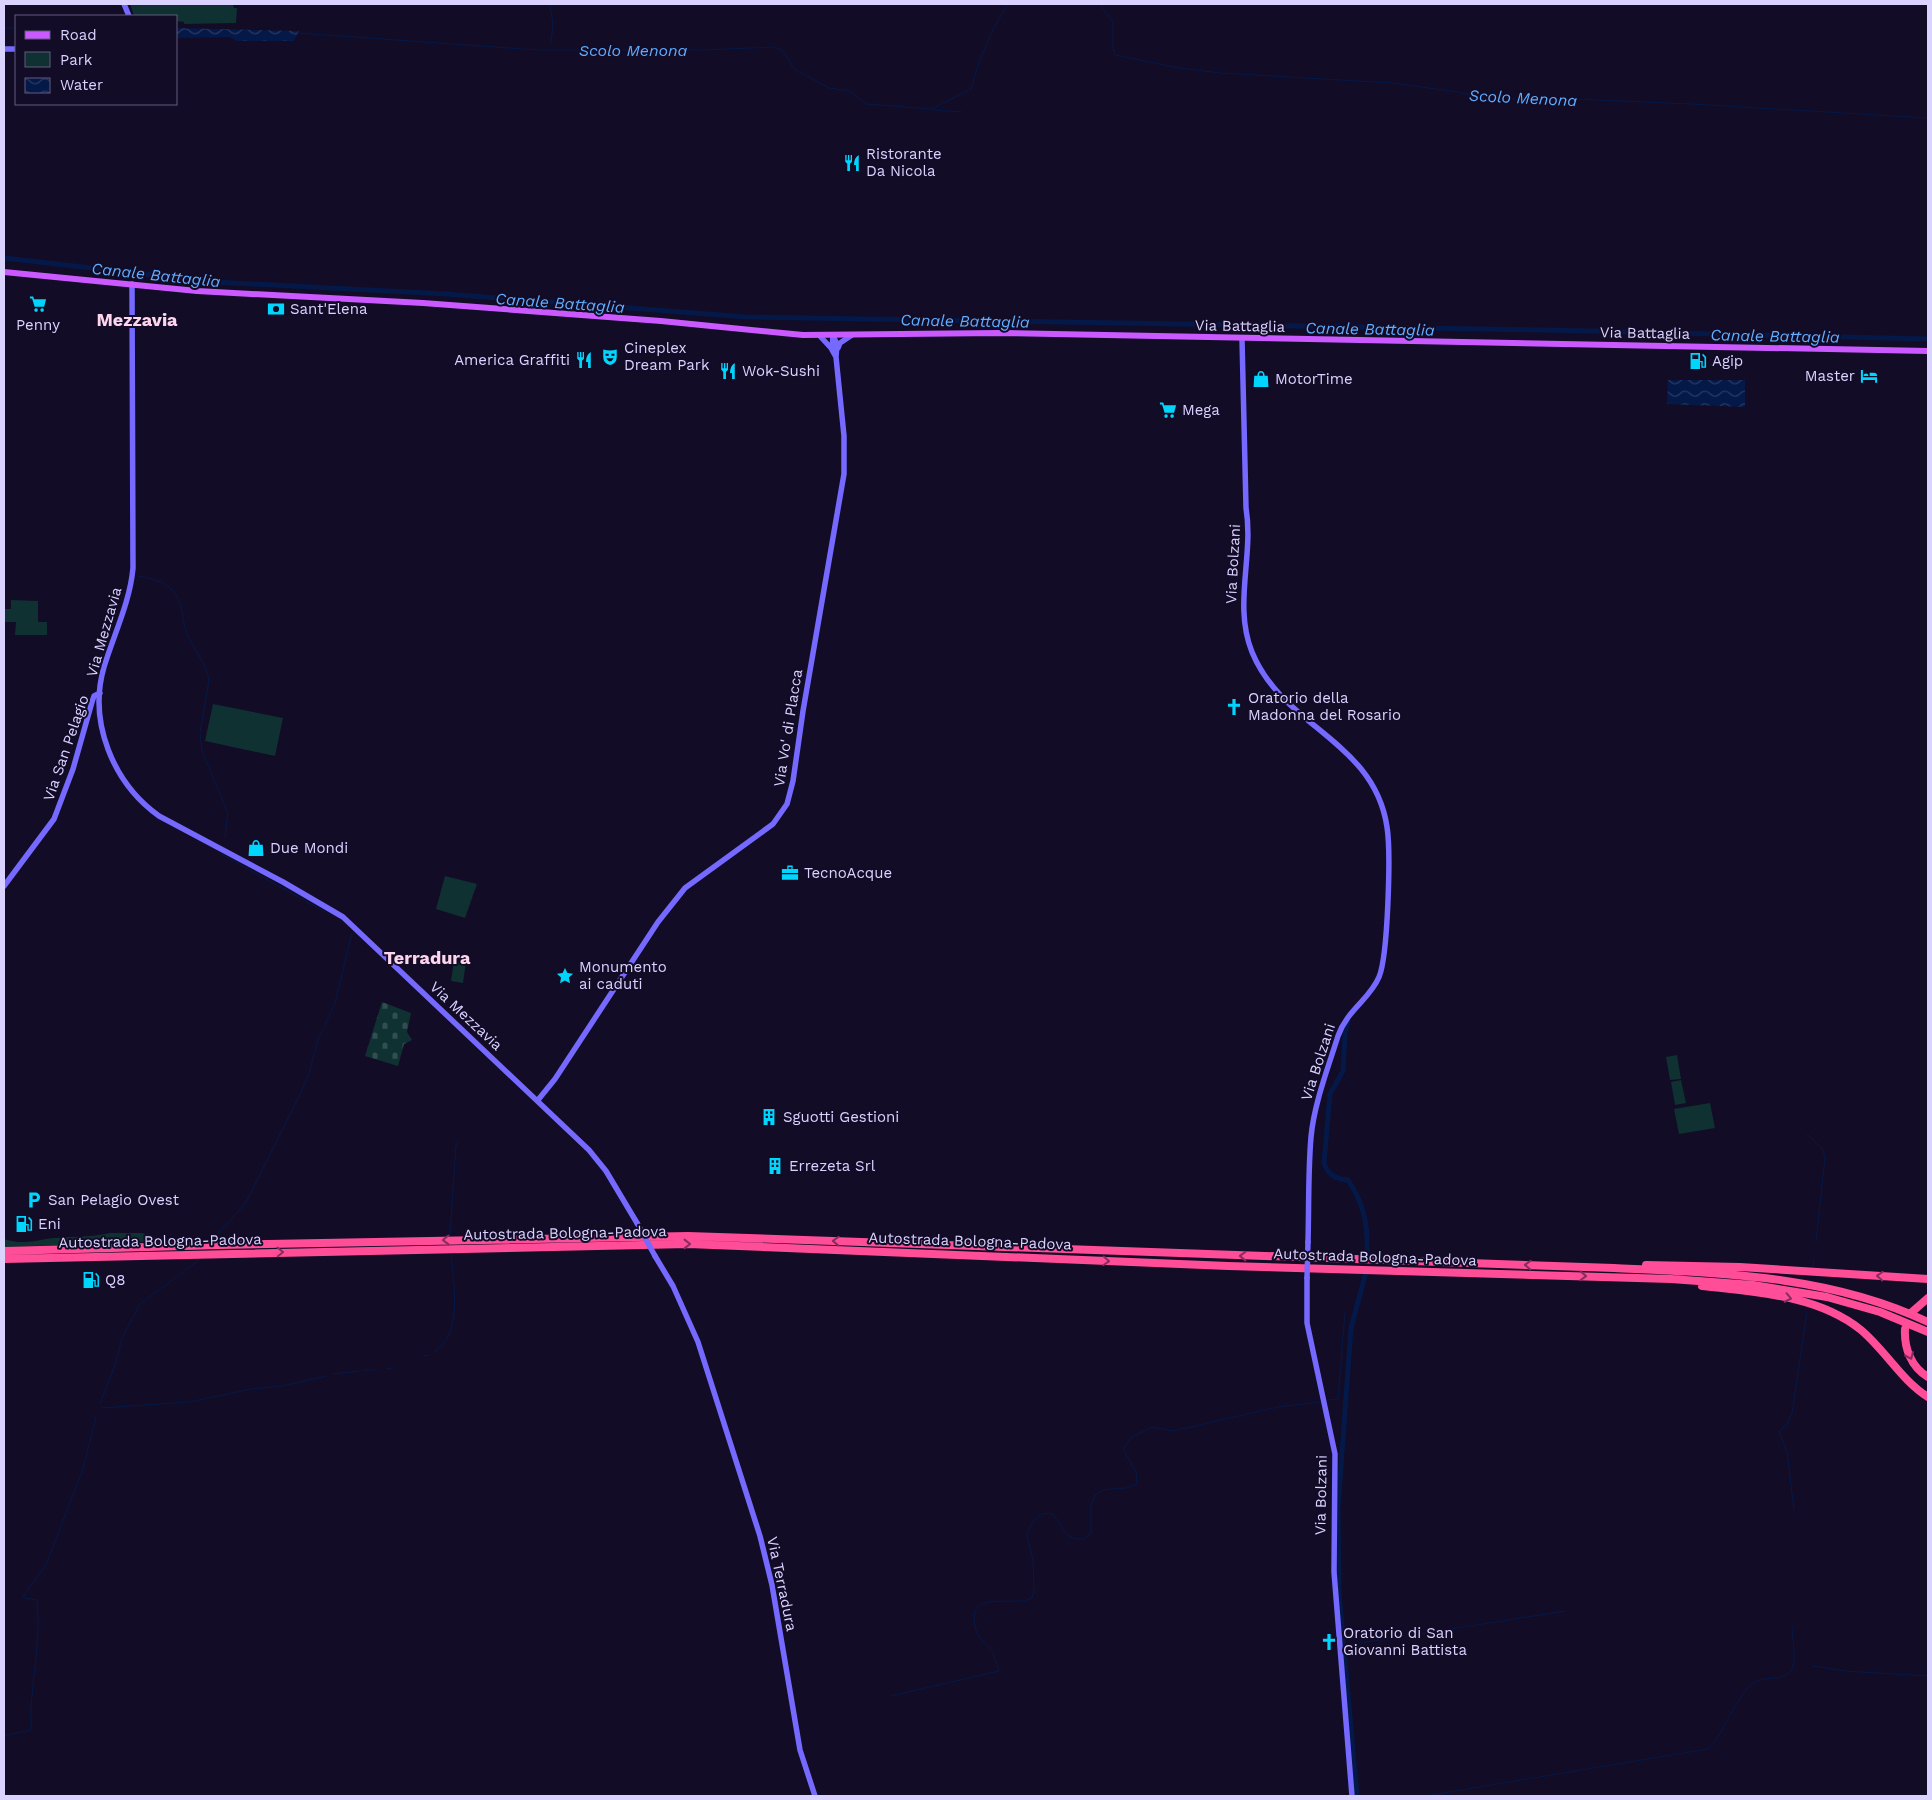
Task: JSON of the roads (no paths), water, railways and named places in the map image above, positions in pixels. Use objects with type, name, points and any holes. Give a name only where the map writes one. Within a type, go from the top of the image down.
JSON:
[{"type":"highway","name":"Autostrada Bologna-Padova","points":[[4,1251],[240,1244],[688,1236],[1577,1267],[1735,1274],[1804,1283],[1856,1296],[1928,1322]]},
{"type":"highway","name":"Autostrada Bologna-Padova","points":[[4,1259],[688,1244],[1238,1267],[1671,1279],[1753,1286],[1827,1297],[1880,1312],[1928,1332]]},
{"type":"highway","points":[[1577,1267],[1640,1264],[1740,1267],[1928,1279]]},
{"type":"highway","points":[[1671,1279],[1695,1285],[1774,1296],[1821,1307],[1860,1329],[1928,1397]]},
{"type":"highway","points":[[1912,1312],[1928,1298]]},
{"type":"highway","points":[[1905,1329],[1904,1339],[1910,1358],[1914,1365],[1928,1377]]},
{"type":"main road","name":"Via Battaglia","points":[[4,272],[197,291],[423,303],[705,325],[768,333],[819,335],[1000,333],[1928,351]]},
{"type":"street","name":"Via Mezzavia","points":[[132,284],[133,568],[127,599],[103,670],[100,692],[101,722],[108,748],[121,775],[140,801],[172,823],[283,882],[342,917],[538,1100],[598,1160],[637,1223],[688,1317],[710,1381]]},
{"type":"street","name":"Via Vo' di Placca","points":[[538,1100],[556,1079],[658,922],[678,897],[696,879],[773,824],[784,810],[791,794],[802,711],[844,474],[844,436],[835,350],[819,335]]},
{"type":"street","points":[[833,335],[835,350]]},
{"type":"street","points":[[835,350],[840,343],[852,335]]},
{"type":"street","name":"Via Bolzani","points":[[1242,339],[1246,508],[1249,525],[1243,616],[1249,643],[1258,666],[1288,706],[1353,758],[1369,778],[1377,794],[1387,828],[1389,849],[1382,967],[1374,986],[1343,1023],[1315,1111],[1311,1138],[1307,1323],[1334,1454],[1334,1572],[1352,1796]]},
{"type":"street","name":"Via San Pelagio","points":[[4,886],[54,819],[73,769],[94,696],[100,692]]},
{"type":"street","name":"Via Terradura","points":[[710,1381],[766,1560],[800,1750],[815,1796]]},
{"type":"water","points":[[178,28],[299,31],[294,41],[237,41],[229,37],[178,38]]},
{"type":"water","points":[[1668,380],[1745,380],[1745,407],[1667,404]]},
{"type":"waterway","points":[[550,4],[553,25],[551,43]]},
{"type":"waterway","name":"Scolo Menona","points":[[298,33],[537,50],[703,50],[775,47],[784,52],[794,69],[829,88],[850,91],[866,104],[932,109],[971,89],[986,45],[1008,4]]},
{"type":"waterway","name":"Scolo Menona","points":[[1100,4],[1113,22],[1113,49],[1115,55],[1179,68],[1221,73],[1392,83],[1458,92],[1484,99],[1576,99],[1928,118]]},
{"type":"waterway","name":"Scolo Menona","points":[[4,28],[15,28]]},
{"type":"waterway","points":[[934,110],[961,112]]},
{"type":"waterway","name":"Canale Battaglia","points":[[4,258],[214,282],[446,294],[747,317],[1547,330],[1928,339]]},
{"type":"waterway","points":[[138,576],[161,582],[176,595],[179,600],[186,631],[207,673],[209,680],[200,733],[202,751],[228,813],[225,837]]},
{"type":"waterway","points":[[221,854],[325,912]]},
{"type":"waterway","points":[[212,1240],[245,1204],[302,1090],[318,1040],[335,1003],[352,933]]},
{"type":"waterway","points":[[1348,1021],[1345,1034],[1343,1071],[1330,1094],[1324,1163],[1333,1176],[1348,1180],[1354,1189],[1362,1207],[1366,1225],[1367,1256]]},
{"type":"waterway","points":[[1807,1134],[1823,1150],[1825,1158],[1816,1241]]},
{"type":"waterway","points":[[450,1236],[456,1145],[458,1142]]},
{"type":"waterway","points":[[434,1352],[443,1344],[450,1333],[453,1321],[454,1292],[451,1252]]},
{"type":"waterway","points":[[1813,1268],[1814,1258]]},
{"type":"waterway","points":[[100,1404],[115,1365],[122,1338],[140,1304],[199,1260]]},
{"type":"waterway","points":[[1357,1796],[1339,1593],[1338,1508],[1351,1328],[1366,1272]]},
{"type":"waterway","points":[[1329,1400],[1338,1399],[1345,1312]]},
{"type":"waterway","points":[[1794,1510],[1787,1452],[1779,1432],[1787,1424],[1792,1413],[1807,1312]]},
{"type":"waterway","points":[[423,1356],[429,1355]]},
{"type":"waterway","points":[[387,1369],[392,1368]]},
{"type":"waterway","points":[[364,1370],[377,1370]]},
{"type":"waterway","points":[[333,1374],[359,1371]]},
{"type":"waterway","points":[[101,1408],[189,1402],[327,1376]]},
{"type":"waterway","points":[[891,1696],[999,1671],[992,1651],[977,1633],[974,1617],[977,1608],[992,1602],[1032,1598],[1034,1590],[1033,1560],[1027,1536],[1035,1519],[1043,1514],[1052,1514],[1068,1535],[1077,1539],[1084,1539],[1091,1533],[1091,1505],[1096,1494],[1101,1491],[1127,1488],[1137,1484],[1136,1472],[1123,1449],[1132,1437],[1152,1427],[1173,1431],[1278,1407],[1319,1402]]},
{"type":"waterway","points":[[4,1736],[31,1730],[38,1616],[37,1600],[24,1598],[24,1595],[46,1565],[83,1469],[96,1417]]},
{"type":"waterway","points":[[1407,1636],[1565,1611]]},
{"type":"waterway","points":[[1425,1796],[1708,1749],[1718,1737],[1745,1691],[1751,1685],[1761,1680],[1784,1676],[1792,1669],[1794,1654],[1792,1627]]},
{"type":"waterway","points":[[1351,1644],[1402,1637]]},
{"type":"waterway","points":[[1813,1666],[1845,1671],[1928,1676]]},
{"type":"place","name":"Ristorante Da Nicola","points":[[852,163]]},
{"type":"place","name":"Penny","points":[[38,304]]},
{"type":"place","name":"Sant'Elena","points":[[276,309]]},
{"type":"place","name":"Cineplex Dream Park","points":[[610,357]]},
{"type":"place","name":"America Graffiti","points":[[584,360]]},
{"type":"place","name":"Agip","points":[[1698,361]]},
{"type":"place","name":"Wok-Sushi","points":[[728,371]]},
{"type":"place","name":"Master","points":[[1869,376]]},
{"type":"place","name":"MotorTime","points":[[1261,379]]},
{"type":"place","name":"Mega","points":[[1168,410]]},
{"type":"place","name":"Oratorio della Madonna del Rosario","points":[[1234,707]]},
{"type":"place","name":"Due Mondi","points":[[256,848]]},
{"type":"place","name":"TecnoAcque","points":[[790,873]]},
{"type":"place","name":"Monumento ai caduti","points":[[565,976]]},
{"type":"place","name":"Sguotti Gestioni","points":[[769,1117]]},
{"type":"place","name":"Errezeta Srl","points":[[775,1166]]},
{"type":"place","name":"San Pelagio Ovest","points":[[34,1200]]},
{"type":"place","name":"Eni","points":[[24,1224]]},
{"type":"place","name":"Q8","points":[[91,1280]]},
{"type":"place","name":"Oratorio di San Giovanni Battista","points":[[1329,1642]]},
{"type":"district","name":"Mezzavia","points":[[137,319]]},
{"type":"district","name":"Terradura","points":[[427,957]]}]
